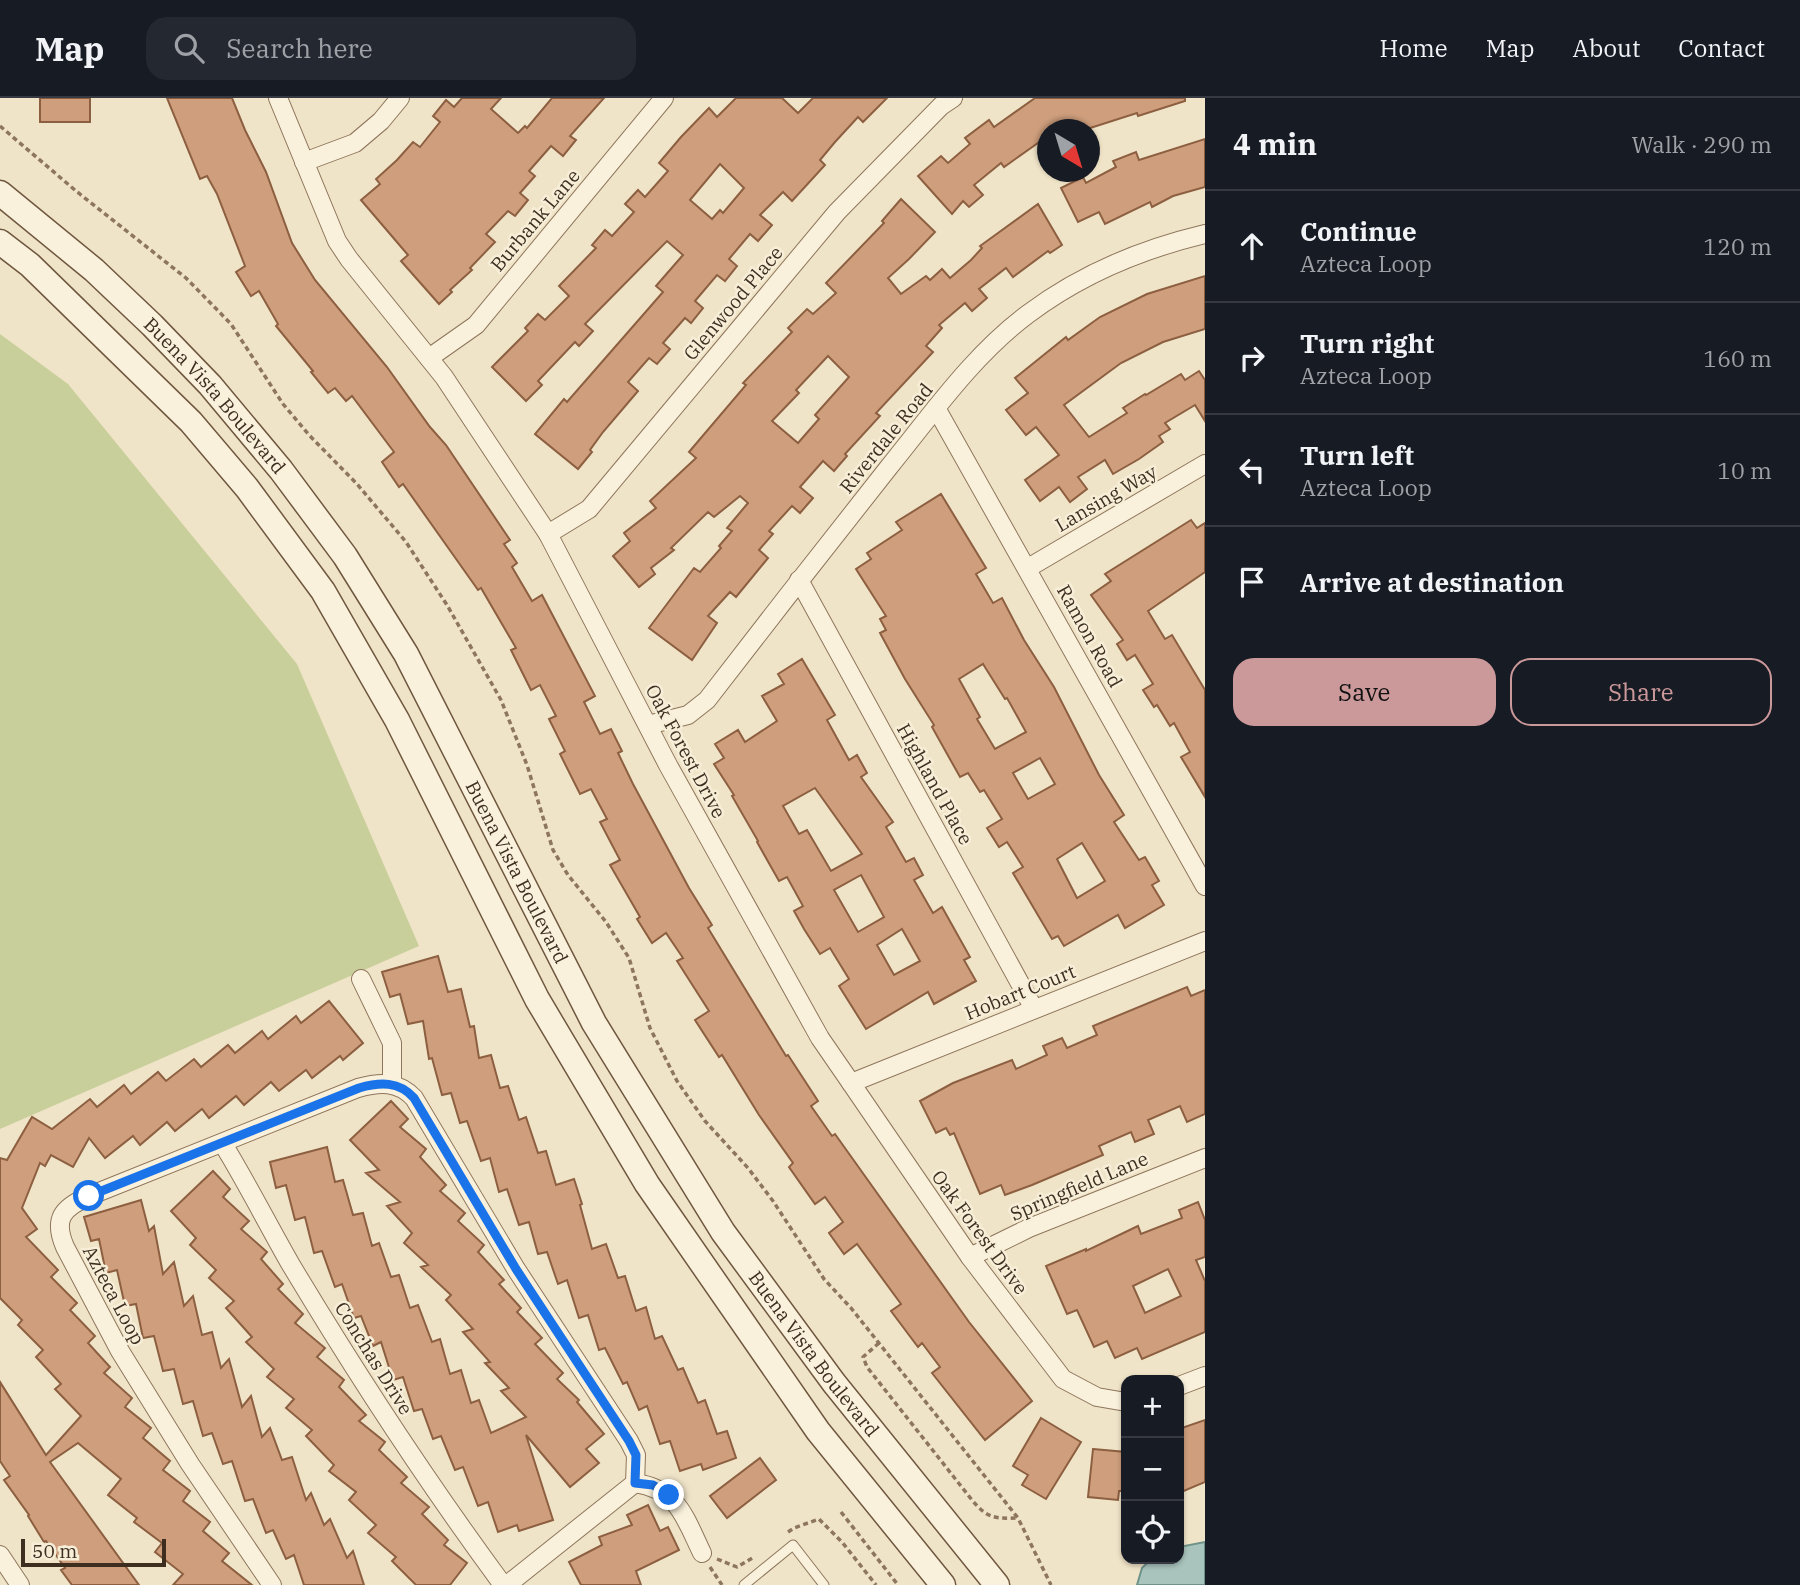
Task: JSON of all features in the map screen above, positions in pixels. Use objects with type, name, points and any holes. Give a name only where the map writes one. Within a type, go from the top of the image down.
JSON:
[{"type":"main road","name":"Buena Vista Boulevard","points":[[0,193],[94,270],[210,385],[281,470],[345,556],[407,654],[594,1023],[723,1232],[834,1383],[997,1585]]},
{"type":"main road","name":"Buena Vista Boulevard","points":[[0,242],[30,265],[191,422],[247,488],[323,591],[397,720],[537,999],[647,1184],[818,1431],[943,1585]]},
{"type":"street","name":"Oak Forest Drive","points":[[278,98],[337,241],[444,376],[548,534],[668,765],[820,1038],[970,1258],[1063,1379],[1097,1397],[1121,1401]]},
{"type":"street","points":[[304,162],[355,143],[381,121],[400,98]]},
{"type":"street","name":"Burbank Lane","points":[[429,358],[475,325],[664,98]]},
{"type":"street","name":"Glenwood Place","points":[[548,534],[589,509],[837,212],[941,106],[953,98]]},
{"type":"street","name":"Riverdale Road","points":[[648,725],[688,715],[707,700],[936,408],[979,358],[1028,314],[1095,272],[1164,244],[1205,234]]},
{"type":"street","name":"Ramon Road","points":[[936,408],[1205,886]]},
{"type":"street","name":"Lansing Way","points":[[1028,568],[1205,464]]},
{"type":"street","name":"Highland Place","points":[[799,580],[1034,1009]]},
{"type":"street","name":"Hobart Court","points":[[851,1083],[1205,941]]},
{"type":"street","points":[[361,979],[392,1043],[392,1084],[407,1089],[414,1098],[516,1269],[629,1441],[636,1455],[635,1483]]},
{"type":"street","name":"Azteca Loop","points":[[272,1585],[190,1464],[120,1351],[59,1233],[59,1222],[64,1211],[75,1202],[359,1088],[373,1084],[392,1084]]},
{"type":"street","name":"Conchas Drive","points":[[223,1144],[291,1264],[378,1404],[459,1525],[505,1585]]},
{"type":"street","name":"Springfield Lane","points":[[970,1258],[1029,1228],[1205,1158]]},
{"type":"street","points":[[1184,1385],[1205,1376]]},
{"type":"street","points":[[505,1585],[635,1483],[653,1485],[669,1495],[680,1510],[702,1553]]},
{"type":"street","points":[[0,1555],[20,1585]]},
{"type":"lane","points":[[744,1585],[793,1545],[824,1585]]},
{"type":"path","points":[[0,126],[76,191],[186,278],[231,324],[283,404],[406,542],[447,604],[501,700],[527,765],[553,850],[568,875],[606,922],[629,958],[650,1028],[677,1081],[705,1121],[748,1168],[773,1201],[824,1279],[879,1343],[1018,1518],[1051,1585]]},
{"type":"path","points":[[879,1343],[863,1357],[867,1367],[982,1513],[997,1519],[1018,1518]]},
{"type":"path","points":[[841,1512],[898,1585]]},
{"type":"green space","points":[[0,334],[68,384],[297,664],[419,946],[0,1129]]},
{"type":"water","points":[[1205,1542],[1205,1585],[1137,1585],[1142,1568],[1146,1564],[1184,1564],[1184,1546]]},
{"type":"building","points":[[40,98],[90,98],[90,122],[40,122]]},
{"type":"building","points":[[167,98],[232,98],[266,172],[292,243],[315,280],[387,367],[446,445],[510,540],[504,544],[517,563],[512,567],[532,601],[542,595],[595,696],[584,702],[600,734],[611,729],[622,751],[618,753],[633,784],[712,925],[708,928],[786,1056],[788,1055],[818,1101],[811,1106],[832,1136],[835,1134],[969,1322],[1032,1401],[985,1440],[932,1373],[940,1367],[922,1343],[918,1347],[891,1311],[901,1304],[857,1244],[844,1254],[829,1233],[843,1222],[825,1197],[815,1204],[789,1167],[793,1163],[722,1055],[719,1057],[695,1020],[709,1011],[677,961],[683,958],[666,933],[652,943],[637,919],[640,917],[610,865],[620,860],[600,822],[607,819],[591,789],[580,794],[560,754],[565,751],[549,719],[556,716],[540,685],[531,690],[511,650],[516,648],[481,588],[478,590],[403,484],[399,487],[382,462],[394,452],[352,396],[346,401],[335,388],[328,393],[276,326],[278,324],[259,291],[251,296],[236,272],[245,266],[217,194],[207,176],[200,179]]},
{"type":"building","points":[[462,98],[501,98],[491,109],[518,133],[525,126],[527,128],[552,98],[604,98],[570,136],[576,140],[563,156],[551,146],[529,171],[535,176],[520,193],[528,200],[515,216],[508,211],[486,234],[495,242],[439,304],[401,261],[408,255],[361,200],[380,184],[376,179],[413,142],[420,147],[440,122],[433,116],[446,100],[454,107]]},
{"type":"building","points":[[736,98],[782,98],[798,113],[813,98],[887,98],[863,122],[858,117],[820,160],[825,165],[792,201],[783,192],[760,215],[772,225],[758,241],[750,234],[729,259],[737,266],[725,281],[717,275],[695,301],[703,308],[691,323],[685,318],[663,343],[670,349],[657,364],[649,358],[628,382],[638,391],[603,432],[578,469],[535,434],[564,399],[567,402],[663,292],[656,286],[683,255],[667,241],[585,324],[593,331],[579,346],[575,342],[538,381],[542,385],[526,401],[492,367],[528,331],[525,328],[538,314],[545,320],[569,296],[559,286],[596,248],[592,245],[605,230],[612,236],[634,212],[625,204],[638,190],[645,197],[668,171],[659,163],[681,137],[709,108],[717,117]],"holes":[[[720,164],[744,188],[723,213],[720,210],[712,219],[690,200]]]},
{"type":"building","points":[[1035,98],[1185,98],[1185,101],[1138,116],[1137,113],[1100,125],[1100,119],[1037,119],[1037,144],[1004,167],[1001,163],[974,185],[983,195],[969,207],[963,201],[952,214],[918,176],[941,156],[948,163],[970,144],[965,138],[989,120],[994,127]]},
{"type":"building","points":[[1205,139],[1205,187],[1173,196],[1152,207],[1150,202],[1105,224],[1099,212],[1078,222],[1061,188],[1073,182],[1100,182],[1100,176],[1116,167],[1113,161],[1136,152],[1139,160]]},
{"type":"building","points":[[901,199],[935,232],[888,278],[901,294],[926,276],[930,280],[942,269],[950,278],[971,260],[982,248],[980,246],[1038,204],[1062,245],[1050,253],[1048,251],[1013,277],[1006,268],[979,289],[987,298],[972,311],[965,303],[939,325],[942,328],[926,346],[933,352],[876,413],[880,416],[845,454],[847,456],[834,471],[823,461],[800,487],[813,498],[800,513],[792,506],[769,531],[773,534],[759,550],[768,558],[736,597],[730,592],[708,616],[717,623],[692,660],[649,628],[694,568],[700,572],[721,548],[719,546],[732,531],[727,528],[748,503],[740,496],[714,517],[708,512],[671,548],[674,550],[651,568],[655,574],[639,587],[613,556],[630,541],[624,533],[656,508],[650,501],[696,458],[689,452],[746,385],[743,383],[792,332],[788,328],[807,309],[813,314],[836,293],[826,283],[884,223],[882,221]],"holes":[[[828,356],[849,377],[815,415],[819,419],[798,443],[772,421],[799,393],[796,390]]]},
{"type":"building","points":[[1205,276],[1205,329],[1163,342],[1121,363],[1064,405],[1089,437],[1127,413],[1123,408],[1145,394],[1181,374],[1185,380],[1199,371],[1205,380],[1205,421],[1195,405],[1165,423],[1170,429],[1159,436],[1163,442],[1139,459],[1113,474],[1105,460],[1078,477],[1087,489],[1070,502],[1059,487],[1040,501],[1025,480],[1059,455],[1036,427],[1026,435],[1006,410],[1028,393],[1015,378],[1066,337],[1068,340],[1100,317],[1147,294]]},
{"type":"building","points":[[941,494],[986,568],[976,574],[993,603],[1002,598],[1024,640],[1054,687],[1099,775],[1124,815],[1114,822],[1139,860],[1145,857],[1159,881],[1152,885],[1164,905],[1125,928],[1118,915],[1064,946],[1058,936],[1052,939],[1013,873],[1023,867],[1007,842],[999,847],[987,828],[1002,819],[984,790],[980,792],[968,773],[960,777],[932,727],[934,725],[880,633],[886,630],[880,619],[886,616],[856,569],[871,559],[867,553],[902,530],[896,522]],"holes":[[[983,664],[1005,699],[1007,698],[1026,732],[995,749],[977,719],[980,717],[959,679]],[[1040,758],[1055,784],[1028,799],[1013,773]],[[1082,843],[1105,881],[1077,898],[1057,859]]]},
{"type":"building","points":[[1191,520],[1197,528],[1205,523],[1205,572],[1148,611],[1165,639],[1172,635],[1205,690],[1205,797],[1181,757],[1190,752],[1174,723],[1170,726],[1157,705],[1154,707],[1143,690],[1153,684],[1135,655],[1127,660],[1117,644],[1123,640],[1091,595],[1111,581],[1105,574]]},
{"type":"building","points":[[802,659],[835,715],[827,720],[849,760],[857,755],[867,773],[861,777],[893,822],[886,827],[906,862],[914,858],[923,875],[914,880],[933,913],[942,907],[970,957],[964,960],[976,981],[934,1004],[928,992],[866,1029],[839,986],[849,979],[830,948],[820,954],[804,929],[794,911],[803,906],[787,877],[779,881],[732,796],[734,795],[714,764],[724,758],[715,744],[738,730],[745,742],[777,721],[762,696],[784,684],[778,674]],"holes":[[[815,788],[862,854],[831,871],[807,830],[799,834],[783,806]],[[861,875],[884,917],[858,932],[834,890]],[[902,929],[920,961],[894,975],[877,945]]]},
{"type":"building","points":[[438,956],[448,992],[461,989],[470,1027],[474,1026],[479,1058],[491,1055],[500,1088],[508,1086],[519,1120],[526,1117],[538,1153],[546,1151],[556,1185],[574,1179],[592,1249],[606,1244],[618,1278],[625,1276],[636,1311],[646,1307],[655,1339],[662,1336],[678,1370],[683,1368],[698,1403],[705,1400],[717,1434],[727,1431],[736,1458],[703,1470],[701,1464],[680,1471],[670,1441],[660,1444],[647,1406],[639,1410],[627,1382],[623,1384],[605,1348],[599,1350],[588,1315],[579,1318],[567,1280],[558,1284],[547,1252],[538,1254],[529,1222],[519,1225],[507,1189],[499,1192],[490,1158],[481,1161],[467,1121],[460,1123],[451,1093],[442,1095],[432,1058],[429,1059],[423,1021],[408,1024],[400,994],[390,997],[382,972]]},
{"type":"building","points":[[1187,987],[1191,996],[1205,990],[1205,1114],[1187,1122],[1180,1106],[1148,1120],[1154,1134],[1135,1142],[1131,1132],[1099,1146],[1103,1155],[1032,1185],[1005,1195],[1001,1185],[980,1194],[954,1133],[950,1135],[946,1128],[936,1133],[920,1101],[953,1083],[1012,1060],[1016,1069],[1047,1055],[1043,1046],[1062,1038],[1067,1048],[1097,1035],[1093,1026]]},
{"type":"building","points":[[329,1001],[363,1043],[343,1060],[340,1056],[312,1078],[306,1070],[279,1091],[271,1082],[244,1105],[236,1096],[209,1118],[202,1109],[175,1131],[167,1122],[140,1145],[133,1136],[105,1158],[89,1138],[73,1167],[51,1155],[45,1166],[40,1163],[22,1208],[37,1229],[26,1237],[58,1270],[51,1277],[77,1303],[70,1310],[95,1336],[88,1343],[110,1367],[104,1373],[132,1398],[125,1407],[151,1428],[143,1438],[170,1461],[163,1470],[190,1491],[183,1501],[210,1522],[203,1531],[229,1553],[222,1561],[252,1585],[173,1585],[183,1574],[155,1552],[162,1543],[134,1522],[137,1518],[108,1495],[121,1479],[78,1443],[50,1462],[139,1585],[72,1585],[61,1570],[65,1568],[46,1541],[44,1542],[4,1480],[10,1476],[0,1461],[0,1382],[46,1455],[81,1416],[55,1389],[61,1384],[36,1357],[43,1350],[18,1325],[22,1320],[0,1298],[0,1158],[7,1160],[32,1117],[52,1129],[90,1099],[97,1107],[124,1085],[131,1094],[158,1072],[166,1081],[194,1059],[201,1067],[228,1045],[235,1053],[262,1031],[268,1039],[296,1016],[301,1023]]},
{"type":"building","points":[[391,1101],[408,1119],[400,1127],[426,1149],[420,1157],[446,1185],[440,1191],[465,1213],[458,1221],[484,1245],[478,1252],[504,1280],[499,1284],[521,1308],[517,1312],[542,1338],[535,1344],[563,1373],[557,1379],[579,1400],[577,1402],[604,1434],[586,1449],[599,1463],[570,1487],[526,1435],[553,1520],[519,1531],[517,1525],[498,1532],[488,1502],[478,1506],[463,1467],[455,1470],[441,1436],[433,1439],[422,1409],[414,1411],[403,1377],[393,1380],[381,1342],[373,1346],[361,1316],[354,1318],[342,1284],[335,1287],[322,1251],[314,1253],[305,1217],[295,1220],[286,1185],[276,1188],[270,1162],[327,1147],[335,1182],[343,1180],[353,1215],[363,1213],[372,1246],[379,1243],[391,1277],[399,1275],[410,1308],[418,1305],[432,1342],[440,1339],[450,1374],[461,1370],[471,1403],[479,1400],[491,1433],[526,1417],[501,1391],[509,1388],[485,1363],[490,1362],[463,1332],[473,1329],[446,1300],[451,1295],[421,1267],[428,1265],[404,1243],[412,1233],[387,1206],[400,1202],[366,1173],[379,1170],[350,1140]]},
{"type":"building","points":[[213,1171],[230,1189],[223,1197],[249,1221],[241,1229],[267,1252],[261,1259],[283,1284],[278,1289],[303,1314],[295,1323],[325,1348],[317,1357],[344,1380],[339,1387],[366,1415],[359,1421],[385,1442],[379,1450],[407,1477],[401,1483],[429,1507],[422,1514],[448,1540],[444,1545],[467,1563],[450,1585],[416,1585],[392,1561],[396,1557],[368,1533],[376,1525],[349,1500],[356,1492],[329,1471],[334,1465],[306,1436],[312,1430],[286,1408],[294,1399],[267,1377],[274,1369],[246,1342],[252,1337],[226,1308],[234,1301],[209,1278],[216,1270],[190,1245],[196,1238],[171,1211]]},
{"type":"building","points":[[141,1200],[149,1231],[154,1226],[163,1274],[174,1262],[184,1306],[193,1296],[202,1335],[212,1332],[221,1368],[229,1359],[242,1407],[251,1396],[262,1437],[270,1428],[282,1460],[292,1457],[306,1500],[311,1493],[324,1525],[330,1519],[347,1558],[353,1551],[364,1585],[304,1585],[294,1555],[286,1559],[273,1530],[266,1533],[253,1499],[245,1501],[232,1461],[223,1464],[212,1433],[203,1436],[193,1401],[183,1404],[174,1369],[163,1371],[154,1336],[143,1338],[136,1304],[125,1306],[117,1270],[106,1273],[99,1239],[91,1241],[84,1217]]},
{"type":"building","points":[[1198,1202],[1205,1220],[1205,1257],[1196,1260],[1205,1281],[1205,1332],[1142,1359],[1137,1348],[1115,1358],[1107,1341],[1094,1347],[1077,1310],[1067,1314],[1046,1266],[1086,1251],[1138,1226],[1141,1234],[1182,1218],[1179,1210]],"holes":[[[1168,1269],[1181,1296],[1145,1313],[1133,1286]]]},
{"type":"building","points":[[1041,1418],[1081,1442],[1046,1499],[1022,1485],[1028,1475],[1013,1466]]},
{"type":"building","points":[[1205,1420],[1205,1482],[1184,1491],[1184,1438],[1184,1427]]},
{"type":"building","points":[[1093,1449],[1121,1452],[1121,1491],[1118,1500],[1088,1497]]},
{"type":"building","points":[[760,1458],[776,1480],[727,1518],[710,1496]]},
{"type":"building","points":[[648,1505],[660,1531],[668,1527],[679,1550],[636,1571],[641,1585],[581,1585],[569,1562],[602,1545],[599,1537],[632,1525],[627,1515]]},
{"type":"route","points":[[89,1196],[359,1088],[385,1083],[407,1089],[516,1269],[629,1441],[636,1455],[635,1483],[653,1485],[669,1495]]}]
